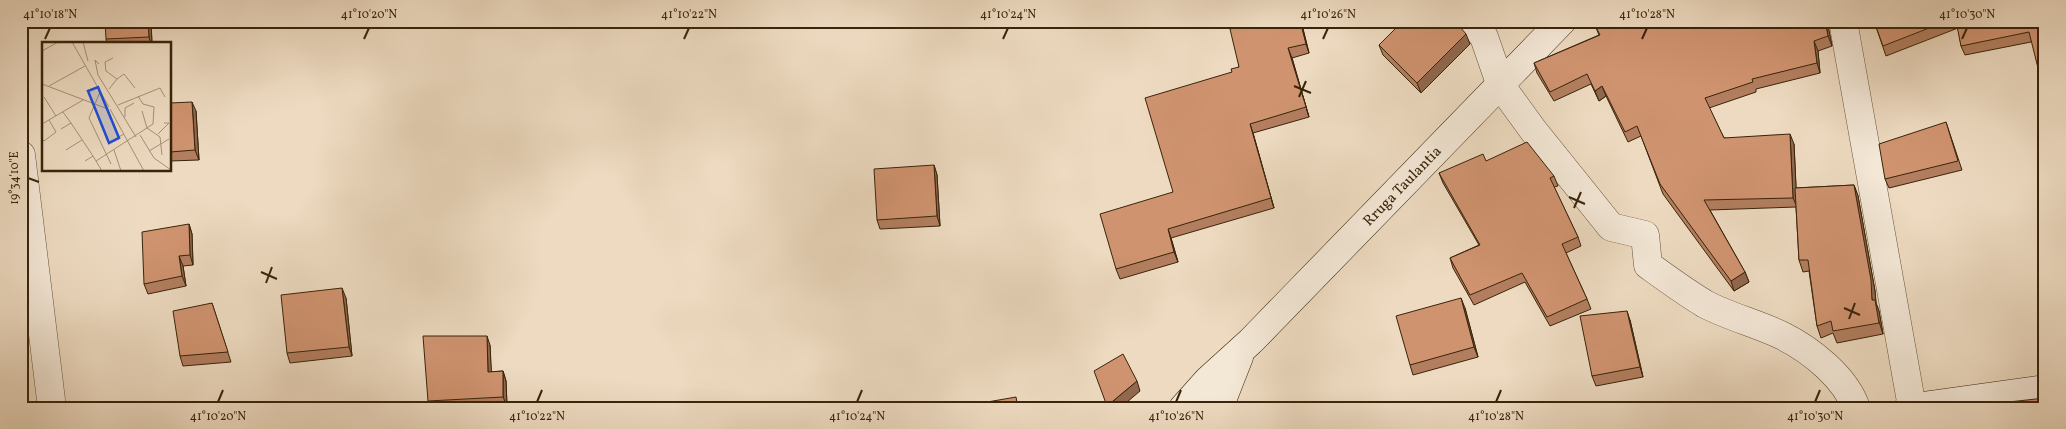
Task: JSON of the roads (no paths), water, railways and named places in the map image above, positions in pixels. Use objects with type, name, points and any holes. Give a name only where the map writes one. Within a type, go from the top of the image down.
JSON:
[{"type":"street","points":[[1471,21],[1484,37],[1501,86],[1533,130],[1611,227],[1645,235],[1648,265],[1706,304],[1783,336],[1805,350],[1841,380],[1853,398],[1856,408]]},
{"type":"street","name":"Rruga Taulantia","points":[[1183,408],[1208,380],[1243,349],[1501,86],[1562,21]]},
{"type":"street","points":[[1843,21],[1910,407],[2045,389]]},
{"type":"street","points":[[21,155],[52,408]]},
{"type":"street","name":"Rruga Taulantia","points":[[1219,408],[1243,349]]}]
